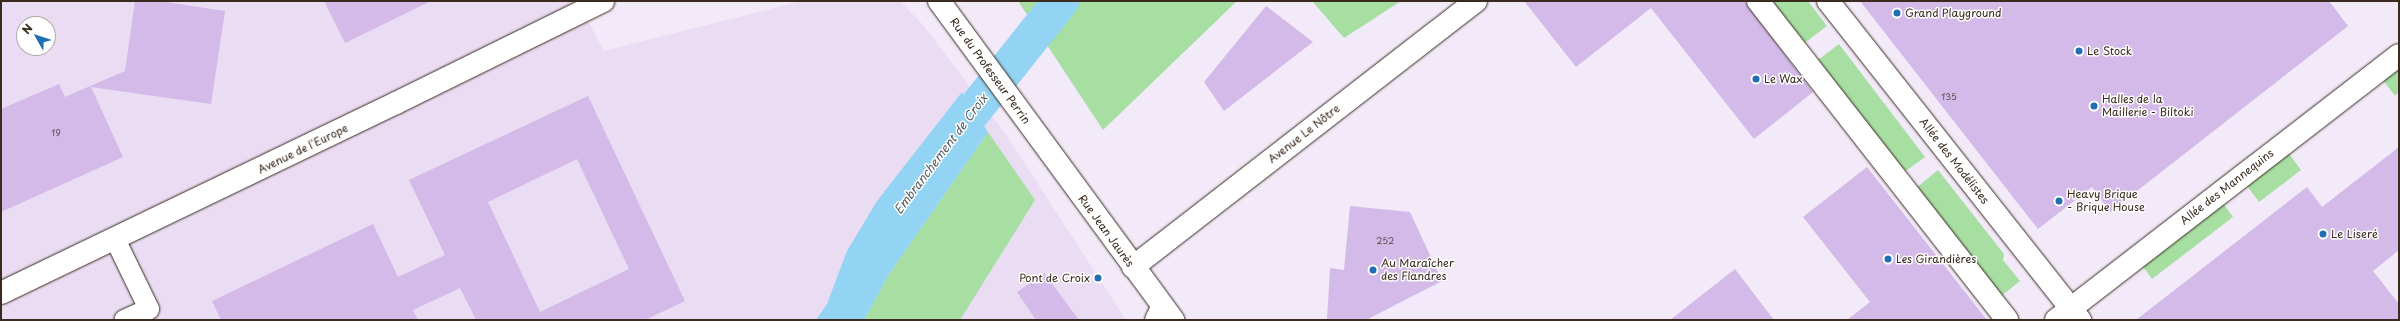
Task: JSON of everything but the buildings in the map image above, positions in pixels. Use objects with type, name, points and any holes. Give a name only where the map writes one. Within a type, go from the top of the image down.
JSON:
[{"type":"street","name":"Avenue de l'Europe","points":[[1,293],[115,239],[602,1]]},
{"type":"street","name":"Rue du Professeur Perrin","points":[[940,1],[1041,141]]},
{"type":"street","name":"Avenue Le Nôtre","points":[[1133,267],[1476,1]]},
{"type":"street","points":[[1758,1],[2007,320]]},
{"type":"street","name":"Allée des Modélistes","points":[[1828,1],[2069,316]]},
{"type":"street","name":"Allée des Mannequins","points":[[2069,316],[2399,55]]},
{"type":"street","name":"Rue Jean Jaurès","points":[[1041,141],[1133,267],[1163,315]]},
{"type":"lane","points":[[115,239],[151,314],[124,320]]},
{"type":"shaded area","points":[[1,1],[577,1],[604,51],[802,1],[900,1],[923,25],[1005,133],[1126,320],[1,320]]},
{"type":"green space","points":[[1018,1],[1237,1],[1103,130]]},
{"type":"green space","points":[[1312,1],[1401,1],[1344,38]]},
{"type":"green space","points":[[1767,1],[1808,1],[1827,26],[1802,45]]},
{"type":"green space","points":[[1839,44],[1925,157],[1903,173],[1818,60]]},
{"type":"green space","points":[[2399,62],[2399,92],[2395,96],[2380,76]]},
{"type":"green space","points":[[988,132],[1035,200],[960,320],[864,320],[889,274]]},
{"type":"green space","points":[[2287,151],[2301,170],[2259,202],[2245,183]]},
{"type":"green space","points":[[1938,170],[2004,254],[2003,260],[2020,281],[2000,297],[1915,189]]},
{"type":"green space","points":[[2222,202],[2233,217],[2152,279],[2141,264]]},
{"type":"water","points":[[962,92],[988,132],[889,274],[864,320],[816,320],[827,304],[847,251],[877,201]]},
{"type":"waterway","name":"Embranchement de Croix","points":[[944,148],[1061,1]]},
{"type":"place","name":"Grand Playground","points":[[1897,13]]},
{"type":"place","name":"Le Stock","points":[[2079,51]]},
{"type":"place","name":"Le Wax","points":[[1756,79]]},
{"type":"place","name":"Halles de la Maillerie - Biltoki","points":[[2094,106]]},
{"type":"place","name":"Heavy Brique - Brique House","points":[[2059,201]]},
{"type":"place","name":"Le Liseré","points":[[2323,234]]},
{"type":"place","name":"Les Girandières","points":[[1888,259]]},
{"type":"place","name":"Au Maraîcher des Flandres","points":[[1373,270]]},
{"type":"place","name":"Pont de Croix","points":[[1098,278]]}]
